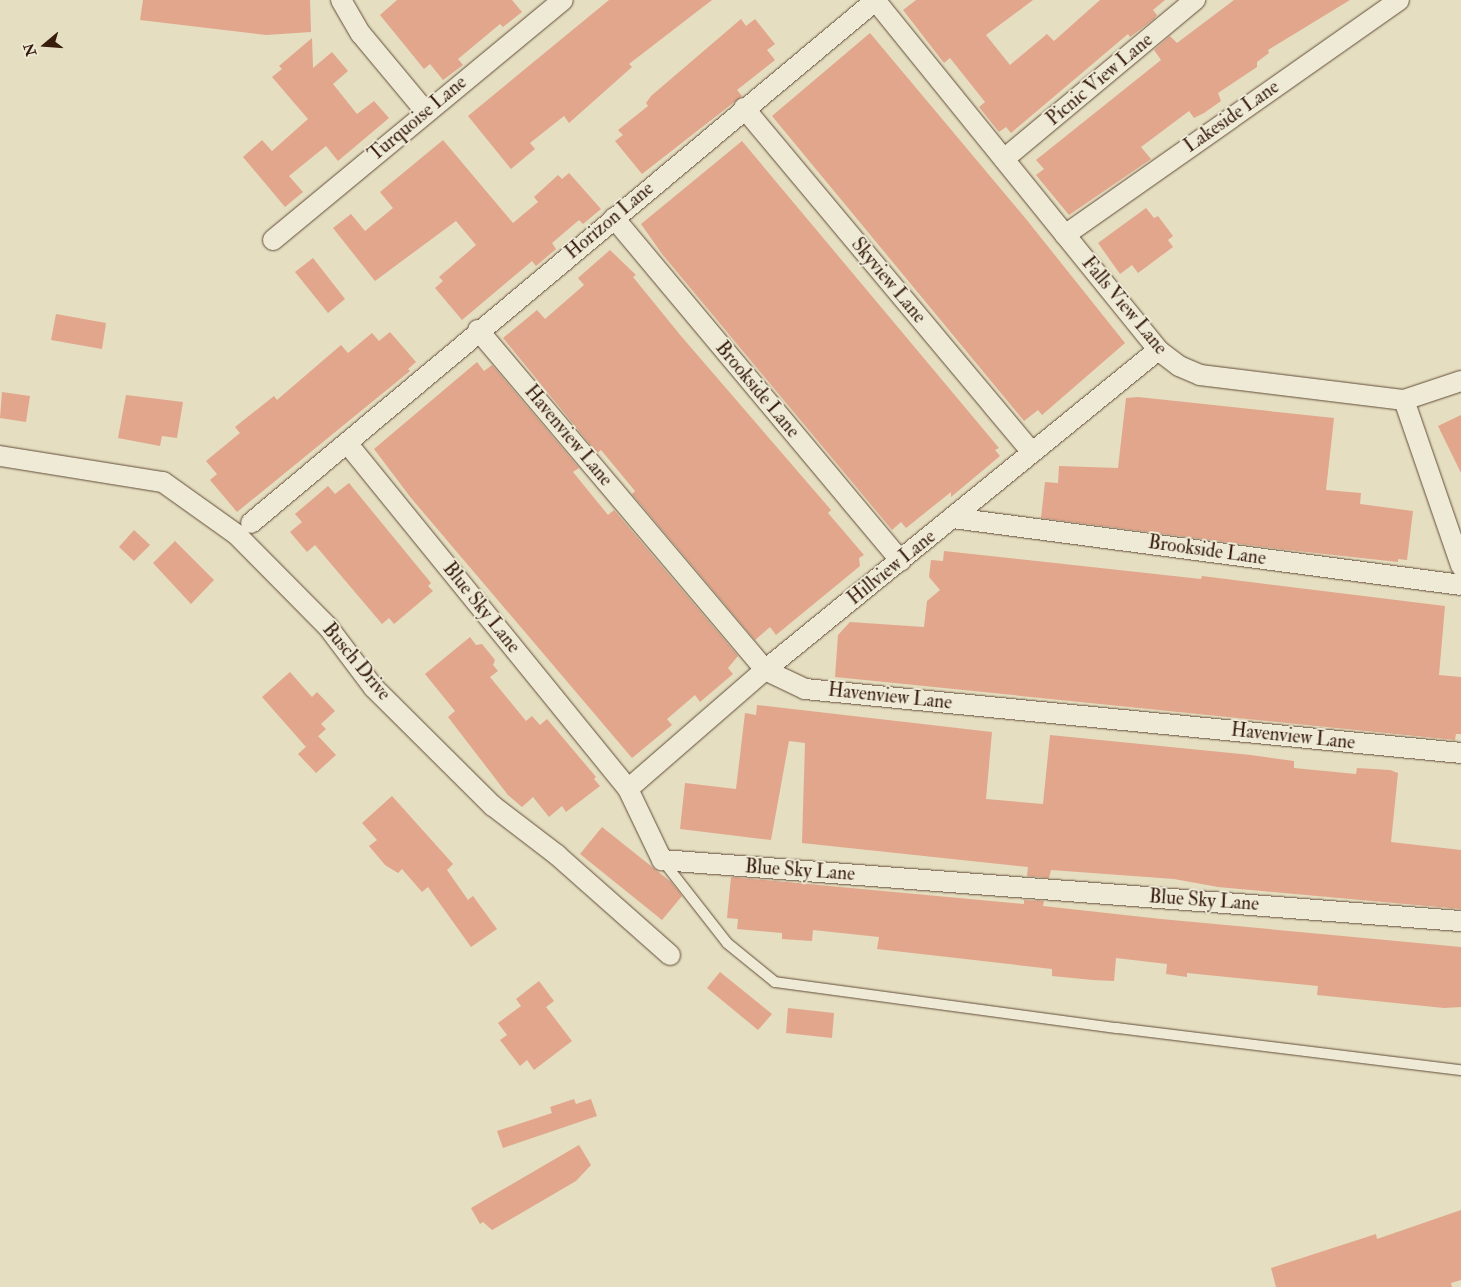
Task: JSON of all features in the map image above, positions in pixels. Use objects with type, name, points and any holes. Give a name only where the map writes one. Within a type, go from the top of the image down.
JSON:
[{"type":"street","points":[[341,0],[361,34],[426,112]]},
{"type":"street","name":"Turquoise Lane","points":[[273,240],[563,0]]},
{"type":"street","name":"Horizon Lane","points":[[251,523],[478,330],[876,0],[909,42]]},
{"type":"street","name":"Picnic View Lane","points":[[1004,159],[1195,0]]},
{"type":"street","name":"Lakeside Lane","points":[[1065,235],[1399,0]]},
{"type":"street","name":"Falls View Lane","points":[[909,42],[1158,350],[1179,366],[1200,375],[1404,400],[1461,382]]},
{"type":"street","name":"Skyview Lane","points":[[744,108],[1032,453]]},
{"type":"street","name":"Brookside Lane","points":[[614,218],[901,561]]},
{"type":"street","name":"Havenview Lane","points":[[478,330],[766,670],[804,689],[1461,753]]},
{"type":"street","name":"Hillview Lane","points":[[628,789],[766,670],[1158,350]]},
{"type":"street","points":[[1404,400],[1461,566]]},
{"type":"street","name":"Blue Sky Lane","points":[[347,443],[628,789],[662,860],[1461,921]]},
{"type":"street","name":"Busch Drive","points":[[0,456],[162,482],[236,534],[328,627],[374,688],[493,806],[557,856],[670,955]]},
{"type":"street","name":"Brookside Lane","points":[[953,518],[1461,585]]},
{"type":"lane","points":[[662,860],[726,944],[775,982],[1117,1028],[1461,1070]]},
{"type":"building","points":[[143,0],[310,0],[311,32],[266,35],[140,20]]},
{"type":"building","points":[[397,0],[512,0],[522,12],[503,27],[500,24],[458,59],[463,65],[443,80],[430,64],[424,69],[380,15]]},
{"type":"building","points":[[609,0],[712,0],[629,64],[632,67],[569,123],[564,116],[530,143],[535,149],[511,169],[468,116]]},
{"type":"building","points":[[916,0],[1033,0],[986,35],[1010,65],[1047,34],[1054,41],[1100,0],[1165,0],[1153,10],[1157,15],[1154,19],[1130,37],[1128,34],[1011,133],[1006,127],[999,132],[979,107],[985,102],[950,58],[944,63],[903,10]]},
{"type":"building","points":[[1234,0],[1350,0],[1268,50],[1269,53],[1257,62],[1257,67],[1218,93],[1221,101],[1204,113],[1194,118],[1189,111],[1141,147],[1151,159],[1069,215],[1036,175],[1044,169],[1036,160],[1161,60],[1154,50],[1170,36],[1177,43]]},
{"type":"building","points":[[741,19],[746,26],[755,19],[775,44],[767,50],[775,60],[737,90],[742,96],[642,174],[615,141],[623,135],[618,130],[648,106],[646,103],[651,96]]},
{"type":"building","points":[[870,33],[1026,219],[1125,343],[1042,415],[1038,410],[1024,421],[772,116]]},
{"type":"building","points":[[312,38],[313,68],[332,52],[348,71],[333,84],[357,114],[374,101],[389,118],[338,161],[326,146],[289,176],[303,192],[285,207],[243,157],[262,140],[272,151],[308,119],[272,77],[282,69],[279,66]]},
{"type":"building","points":[[443,140],[513,223],[538,202],[534,197],[558,175],[562,179],[569,173],[601,209],[583,224],[579,220],[552,243],[556,249],[536,266],[532,261],[462,320],[435,288],[443,281],[439,277],[476,245],[456,221],[375,281],[333,228],[351,214],[365,231],[393,208],[380,192]]},
{"type":"building","points":[[742,141],[999,448],[995,450],[1000,456],[951,497],[951,492],[906,528],[901,522],[892,530],[662,254],[641,224]]},
{"type":"building","points":[[1146,208],[1154,218],[1158,216],[1173,236],[1168,240],[1173,247],[1138,273],[1132,265],[1120,274],[1098,243]]},
{"type":"building","points":[[610,250],[636,275],[633,277],[681,336],[831,510],[828,513],[864,555],[859,558],[860,566],[776,635],[770,627],[755,640],[632,494],[635,491],[601,450],[597,453],[503,338],[537,310],[545,319],[584,285],[578,278]]},
{"type":"building","points":[[313,258],[345,299],[328,313],[295,272]]},
{"type":"building","points":[[56,314],[106,323],[102,349],[51,340]]},
{"type":"building","points":[[390,332],[416,362],[408,369],[410,371],[237,512],[210,480],[217,474],[206,461],[240,433],[235,427],[274,396],[277,400],[341,345],[348,353],[372,333],[379,341]]},
{"type":"building","points":[[477,362],[484,371],[492,365],[579,468],[573,472],[608,515],[614,510],[738,656],[728,668],[733,674],[700,702],[695,695],[667,719],[672,725],[632,758],[411,498],[374,449]]},
{"type":"building","points":[[2,392],[30,396],[26,422],[0,418]]},
{"type":"building","points":[[126,395],[183,402],[177,438],[162,436],[160,446],[118,438]]},
{"type":"building","points":[[1138,397],[1334,418],[1326,490],[1361,493],[1360,504],[1413,511],[1407,560],[1398,559],[1398,562],[1288,550],[1041,518],[1045,482],[1058,483],[1059,466],[1118,468],[1126,398]]},
{"type":"building","points":[[1461,415],[1461,473],[1438,426]]},
{"type":"building","points":[[349,483],[431,583],[428,586],[433,591],[394,624],[389,618],[382,624],[315,545],[307,552],[290,532],[302,522],[295,514],[328,486],[335,494]]},
{"type":"building","points":[[134,530],[150,545],[134,561],[119,547]]},
{"type":"building","points":[[175,541],[214,580],[191,604],[153,563]]},
{"type":"building","points":[[944,551],[1201,579],[1202,576],[1445,606],[1439,675],[1461,677],[1461,734],[1456,734],[1455,740],[835,677],[838,635],[850,622],[924,627],[927,601],[940,590],[929,577],[931,560],[943,561]]},
{"type":"building","points":[[470,637],[476,645],[482,644],[495,660],[493,665],[498,671],[490,677],[526,721],[532,716],[540,725],[547,719],[596,777],[594,779],[600,786],[566,812],[562,806],[549,817],[533,797],[522,807],[508,795],[448,717],[455,711],[425,674]]},
{"type":"building","points":[[290,672],[312,697],[317,692],[335,711],[321,724],[326,729],[306,747],[262,697]]},
{"type":"building","points":[[757,705],[992,732],[986,799],[1043,804],[1050,735],[1251,755],[1294,761],[1294,768],[1356,774],[1357,768],[1390,770],[1398,773],[1391,842],[1461,850],[1461,909],[1218,887],[1174,879],[1051,870],[1049,878],[1027,876],[1028,867],[802,843],[805,743],[789,741],[771,840],[680,829],[685,783],[736,789],[745,713],[756,715]]},
{"type":"building","points":[[318,736],[336,755],[316,773],[298,754]]},
{"type":"building","points":[[392,796],[453,864],[447,870],[468,900],[473,896],[497,929],[471,947],[428,887],[422,892],[402,869],[398,873],[385,865],[369,846],[377,840],[362,823]]},
{"type":"building","points":[[602,827],[671,882],[682,896],[662,920],[580,854]]},
{"type":"building","points":[[731,877],[1024,904],[1024,900],[1044,901],[1043,906],[1461,947],[1461,1007],[1444,1008],[1317,995],[1318,986],[1187,973],[1187,977],[1166,974],[1167,964],[1116,958],[1114,981],[1093,980],[1052,976],[1052,969],[877,949],[879,937],[813,930],[812,941],[782,939],[782,933],[737,929],[738,919],[727,918]]},
{"type":"building","points":[[720,972],[772,1014],[758,1030],[707,988]]},
{"type":"building","points":[[539,981],[554,1001],[546,1007],[572,1041],[534,1070],[527,1060],[520,1066],[500,1040],[507,1035],[498,1023],[521,1006],[516,999]]},
{"type":"building","points":[[788,1008],[834,1013],[832,1038],[786,1033]]},
{"type":"building","points":[[574,1099],[576,1104],[591,1099],[597,1116],[503,1148],[497,1131],[552,1113],[550,1107]]},
{"type":"building","points":[[579,1145],[591,1165],[576,1181],[492,1230],[483,1222],[480,1224],[471,1208]]},
{"type":"building","points":[[1461,1210],[1461,1280],[1451,1283],[1452,1287],[1276,1287],[1271,1268],[1376,1234],[1377,1239]]}]
